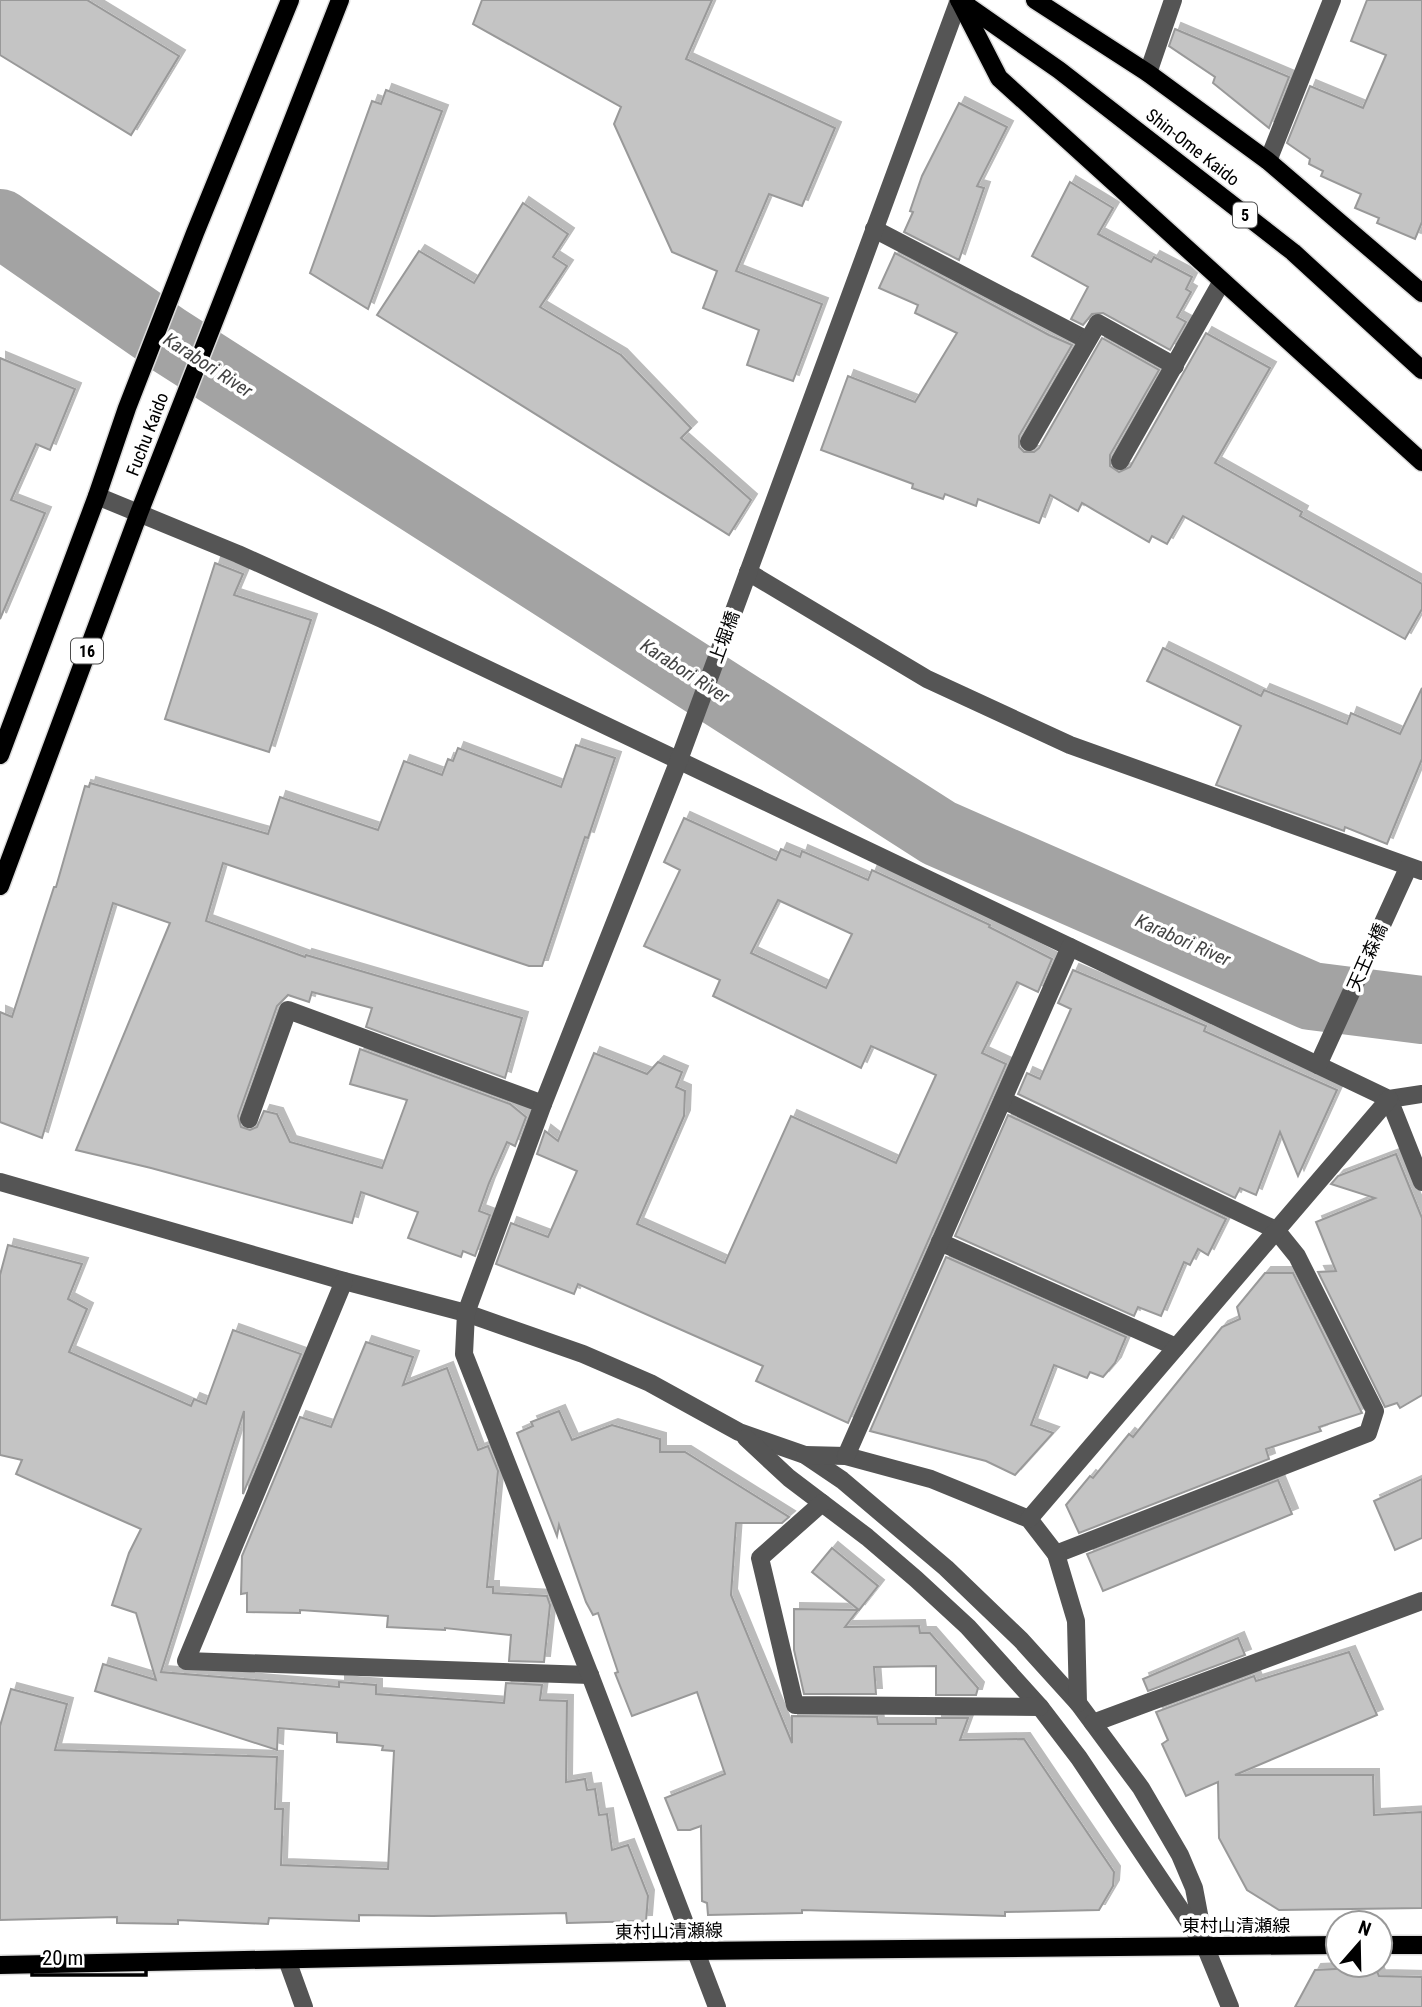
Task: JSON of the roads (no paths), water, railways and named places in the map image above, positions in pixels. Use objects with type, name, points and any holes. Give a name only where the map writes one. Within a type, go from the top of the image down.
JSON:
[{"type":"main road","name":"Fuchu Kaido","points":[[0,754],[134,391],[290,0]]},
{"type":"main road","name":"Fuchu Kaido","points":[[0,886],[139,513],[341,0]]},
{"type":"main road","points":[[1035,0],[1148,73],[1268,161],[1422,293]]},
{"type":"main road","points":[[968,3],[999,78],[1422,462]]},
{"type":"main road","name":"Shin-Ome Kaido","points":[[968,3],[1059,70],[1293,252],[1422,370]]},
{"type":"main road","name":"東村山清瀬線","points":[[0,1965],[695,1951],[1324,1945]]},
{"type":"main road","points":[[1394,1945],[1422,1945]]},
{"type":"street","points":[[1148,73],[1173,0]]},
{"type":"street","points":[[1268,161],[1332,0]]},
{"type":"street","name":"上堀橋","points":[[717,2007],[464,1354],[467,1313],[543,1104],[679,760],[874,229],[968,3]]},
{"type":"street","points":[[874,229],[1087,340]]},
{"type":"street","points":[[1121,461],[1222,281]]},
{"type":"street","points":[[1029,442],[1098,323],[1175,366]]},
{"type":"street","points":[[97,496],[237,554],[382,619],[1389,1099],[1422,1094]]},
{"type":"street","points":[[746,578],[927,678],[1070,745],[1415,869]]},
{"type":"street","name":"天王森橋","points":[[1318,1065],[1399,884],[1415,869]]},
{"type":"street","points":[[846,1456],[1070,947]]},
{"type":"street","points":[[249,1119],[288,1010],[543,1104]]},
{"type":"street","points":[[1389,1099],[1422,1182]]},
{"type":"street","points":[[1029,1519],[1389,1099]]},
{"type":"street","points":[[1003,1100],[1276,1230],[1297,1256],[1375,1411],[1368,1433],[1056,1554]]},
{"type":"street","points":[[0,1182],[344,1281],[467,1313],[583,1354],[650,1383],[739,1432],[804,1455],[842,1480],[946,1568],[1021,1640],[1078,1703],[1141,1788],[1180,1855],[1194,1888],[1205,1946]]},
{"type":"street","points":[[940,1242],[1176,1347]]},
{"type":"street","points":[[344,1281],[186,1661],[590,1675]]},
{"type":"street","points":[[739,1432],[789,1478],[906,1570],[959,1619],[1040,1707],[1087,1769],[1205,1946],[1230,2007]]},
{"type":"street","points":[[804,1455],[846,1456],[931,1479],[1029,1519],[1056,1554],[1076,1621],[1078,1703]]},
{"type":"street","points":[[822,1503],[760,1558],[794,1704],[1040,1707]]},
{"type":"street","points":[[1093,1723],[1422,1601]]},
{"type":"street","points":[[287,1959],[304,2007]]},
{"type":"waterway","name":"Karabori River","points":[[0,223],[167,339],[939,833],[1311,996],[1422,1010]]}]
